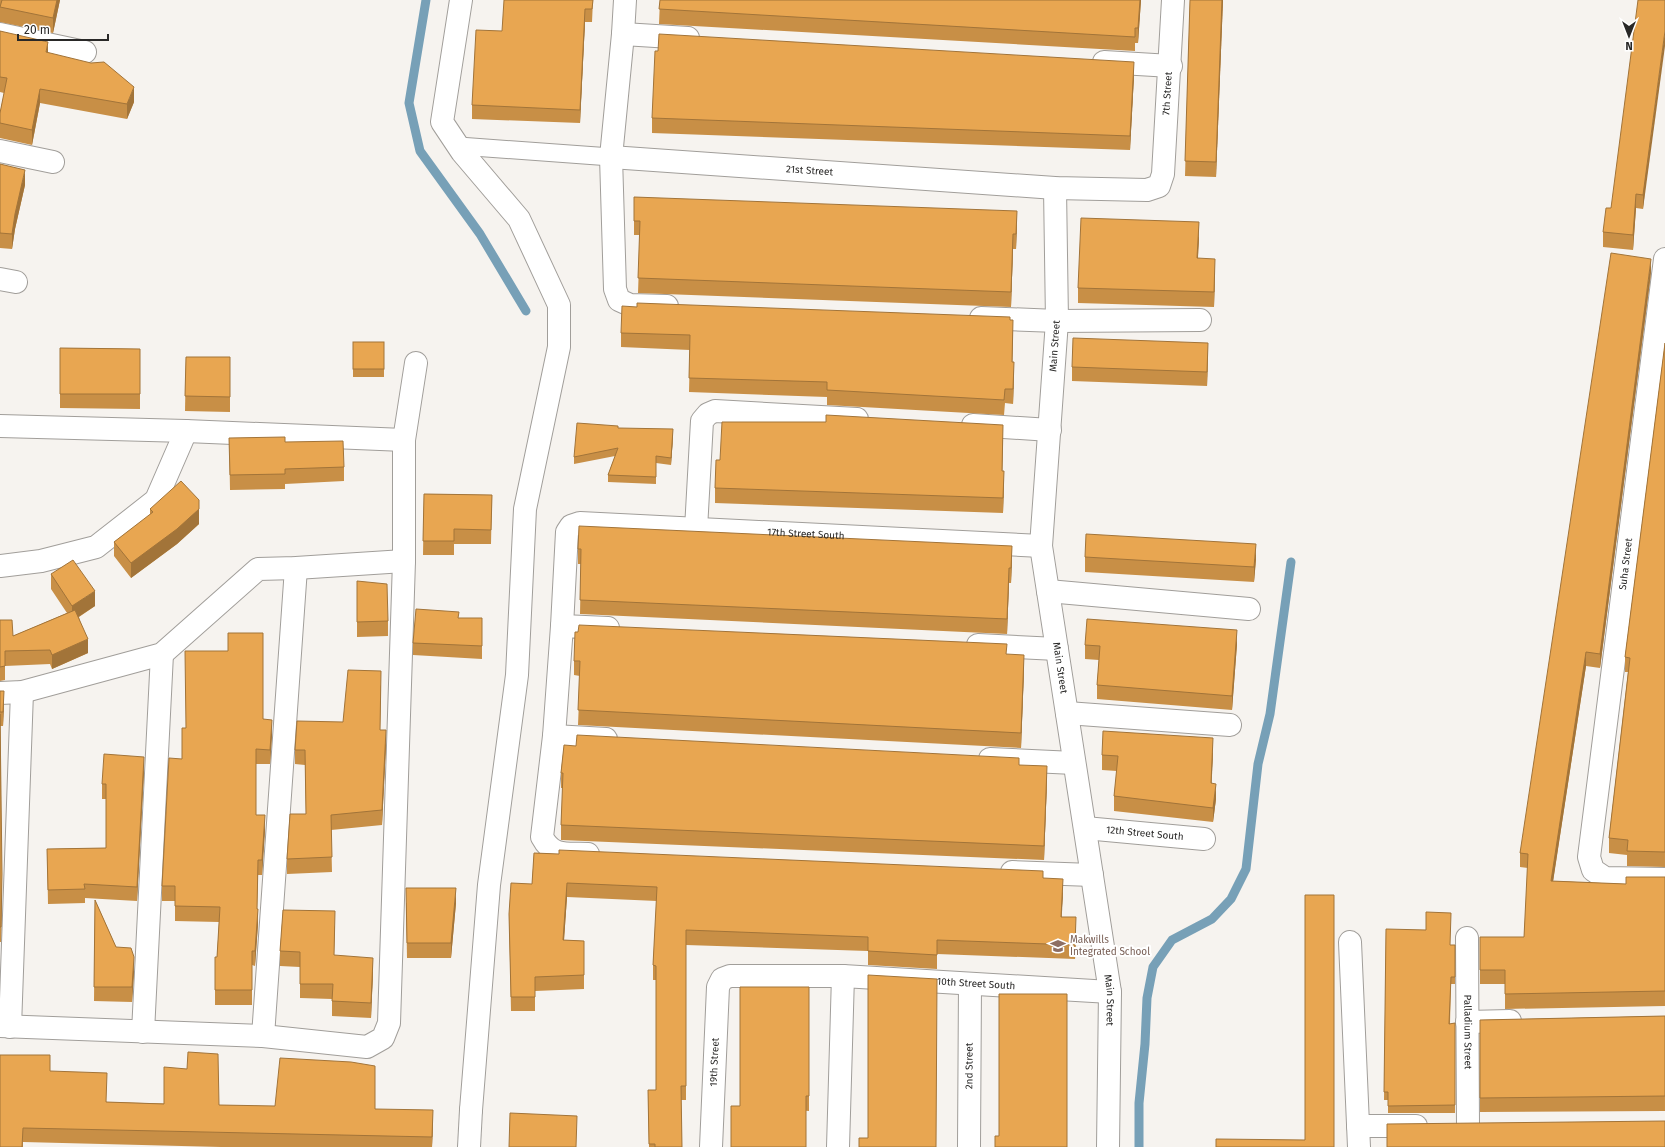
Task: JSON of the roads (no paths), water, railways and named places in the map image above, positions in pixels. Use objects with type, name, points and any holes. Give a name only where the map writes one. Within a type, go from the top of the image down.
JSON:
[{"type":"street","points":[[461,0],[442,122],[459,146],[520,219],[559,304],[559,347],[525,509],[517,675],[489,885],[469,1147]]},
{"type":"street","points":[[624,0],[624,34],[611,157],[615,289],[619,300],[630,305],[685,307]]},
{"type":"street","name":"7th Street","points":[[1159,186],[1163,174],[1173,0]]},
{"type":"street","points":[[0,34],[85,52]]},
{"type":"street","points":[[624,34],[711,39]]},
{"type":"street","points":[[1083,61],[1170,66]]},
{"type":"street","points":[[0,151],[53,162]]},
{"type":"street","name":"21st Street","points":[[611,157],[1055,188],[1147,190],[1159,186]]},
{"type":"street","name":"Main Street","points":[[1055,188],[1057,321],[1041,546],[1110,992],[1108,1147]]},
{"type":"street","name":"Suha Street","points":[[1665,258],[1589,857],[1593,870],[1605,878],[1665,879]]},
{"type":"street","points":[[962,317],[1057,321],[1200,320]]},
{"type":"street","points":[[22,692],[5,1027],[263,1036],[367,1047],[384,1038],[389,1023],[404,561],[404,440],[416,363]]},
{"type":"street","points":[[696,529],[702,421],[708,414],[715,411],[874,420]]},
{"type":"street","points":[[954,424],[1050,430]]},
{"type":"street","points":[[0,426],[186,431],[404,440]]},
{"type":"street","points":[[0,566],[41,561],[96,547],[156,500],[186,431]]},
{"type":"street","name":"17th Street South","points":[[562,626],[567,532],[571,526],[580,523],[1041,546]]},
{"type":"street","points":[[0,693],[22,692],[162,654],[258,569],[404,561]]},
{"type":"street","points":[[263,1036],[296,568]]},
{"type":"street","points":[[1048,591],[1249,609]]},
{"type":"street","points":[[611,855],[555,852],[547,847],[542,837],[554,736],[562,626],[626,629]]},
{"type":"street","points":[[961,644],[1057,649]]},
{"type":"street","points":[[143,1032],[162,654]]},
{"type":"street","points":[[1067,713],[1230,725]]},
{"type":"street","points":[[554,736],[624,740]]},
{"type":"street","points":[[972,758],[1074,763]]},
{"type":"street","name":"12th Street South","points":[[1084,828],[1204,839]]},
{"type":"street","points":[[989,871],[1092,875]]},
{"type":"street","name":"Palladium Street","points":[[1452,1125],[1467,1022],[1467,938]]},
{"type":"street","points":[[1350,942],[1358,1136],[1452,1125],[1492,1125]]},
{"type":"street","name":"10th Street South","points":[[722,979],[730,976],[843,976],[1110,992]]},
{"type":"street","points":[[838,1147],[843,976]]},
{"type":"street","name":"19th Street","points":[[711,1147],[718,988],[722,979]]},
{"type":"street","name":"2nd Street","points":[[969,1147],[970,984]]},
{"type":"street","points":[[1467,1022],[1530,1021]]},
{"type":"lane","name":"21st Street","points":[[459,146],[611,157]]},
{"type":"waterway","points":[[426,0],[409,103],[420,151],[480,234],[526,311]]},
{"type":"waterway","points":[[1139,1147],[1139,1103],[1145,1044],[1147,998],[1153,967],[1172,940],[1212,919],[1231,899],[1246,869],[1258,764],[1270,714],[1291,562]]},
{"type":"place","name":"Makwills Integrated School","points":[[1058,946]]}]
